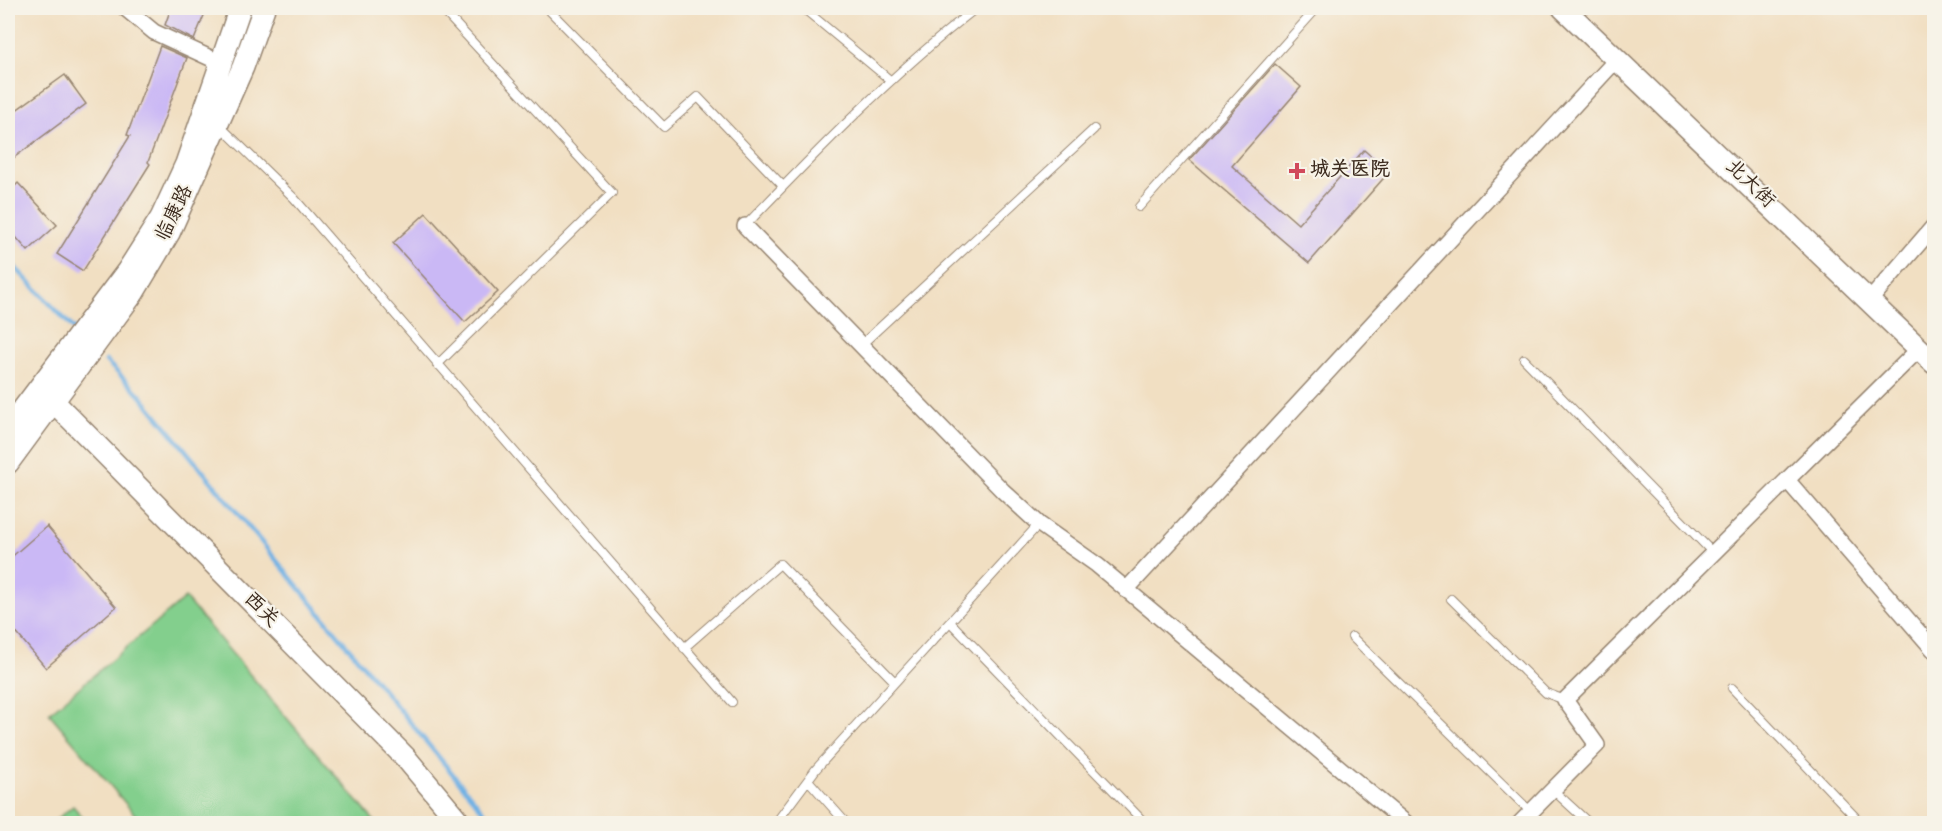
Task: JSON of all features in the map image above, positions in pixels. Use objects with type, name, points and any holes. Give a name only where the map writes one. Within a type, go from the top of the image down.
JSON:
[{"type":"main road","name":"临康路","points":[[45,397],[161,218],[186,164],[240,8]]},
{"type":"main road","name":"临康路","points":[[45,397],[134,292],[169,233],[243,67],[264,8]]},
{"type":"main road","name":"北大街","points":[[1563,8],[1927,355]]},
{"type":"main road","points":[[8,429],[45,397]]},
{"type":"main road","points":[[8,463],[45,397]]},
{"type":"main road","name":"西关","points":[[45,397],[405,758],[454,821]]},
{"type":"street","points":[[125,8],[154,32],[221,63]]},
{"type":"street","points":[[1126,590],[1617,59]]},
{"type":"street","points":[[746,226],[1003,491],[1039,524],[1097,565],[1407,824]]},
{"type":"street","points":[[1870,300],[1935,226]]},
{"type":"street","points":[[1519,824],[1598,745],[1565,700],[1787,480],[1927,355]]},
{"type":"street","points":[[1787,480],[1935,650]]},
{"type":"lane","points":[[437,365],[612,193],[441,8]]},
{"type":"lane","points":[[547,8],[664,127],[698,97],[783,186]]},
{"type":"lane","points":[[803,8],[890,81]]},
{"type":"lane","points":[[746,226],[783,186],[917,54],[976,8]]},
{"type":"lane","points":[[1139,207],[1317,8]]},
{"type":"lane","points":[[218,124],[294,198],[732,702]]},
{"type":"lane","points":[[861,345],[1094,129]]},
{"type":"lane","points":[[1524,359],[1713,553]]},
{"type":"lane","points":[[775,824],[808,780],[1039,524]]},
{"type":"lane","points":[[684,648],[780,564],[896,682]]},
{"type":"lane","points":[[1451,599],[1546,693],[1565,700]]},
{"type":"lane","points":[[950,622],[1140,818]]},
{"type":"lane","points":[[1352,637],[1531,812]]},
{"type":"lane","points":[[1732,688],[1862,824]]},
{"type":"lane","points":[[808,780],[847,824]]},
{"type":"lane","points":[[1553,790],[1590,824]]},
{"type":"green space","points":[[185,598],[376,823],[142,823],[49,713]]},
{"type":"green space","points":[[73,806],[88,823],[52,823]]},
{"type":"building","points":[[171,8],[207,8],[194,40],[165,25]]},
{"type":"building","points":[[160,46],[187,58],[148,162],[150,164],[83,271],[57,254],[130,136],[127,135]]},
{"type":"building","points":[[1275,64],[1301,87],[1232,166],[1298,224],[1364,150],[1389,172],[1309,263],[1189,160]]},
{"type":"building","points":[[65,75],[86,104],[8,162],[8,116]]},
{"type":"building","points":[[18,183],[57,225],[28,251],[8,228],[8,193]]},
{"type":"building","points":[[426,213],[498,292],[465,322],[393,243]]},
{"type":"building","points":[[47,526],[116,607],[46,668],[8,623],[8,560]]},
{"type":"waterway","points":[[8,260],[75,330]]},
{"type":"waterway","points":[[106,361],[140,395],[494,824]]},
{"type":"place","name":"城关医院","points":[[1297,171]]}]
